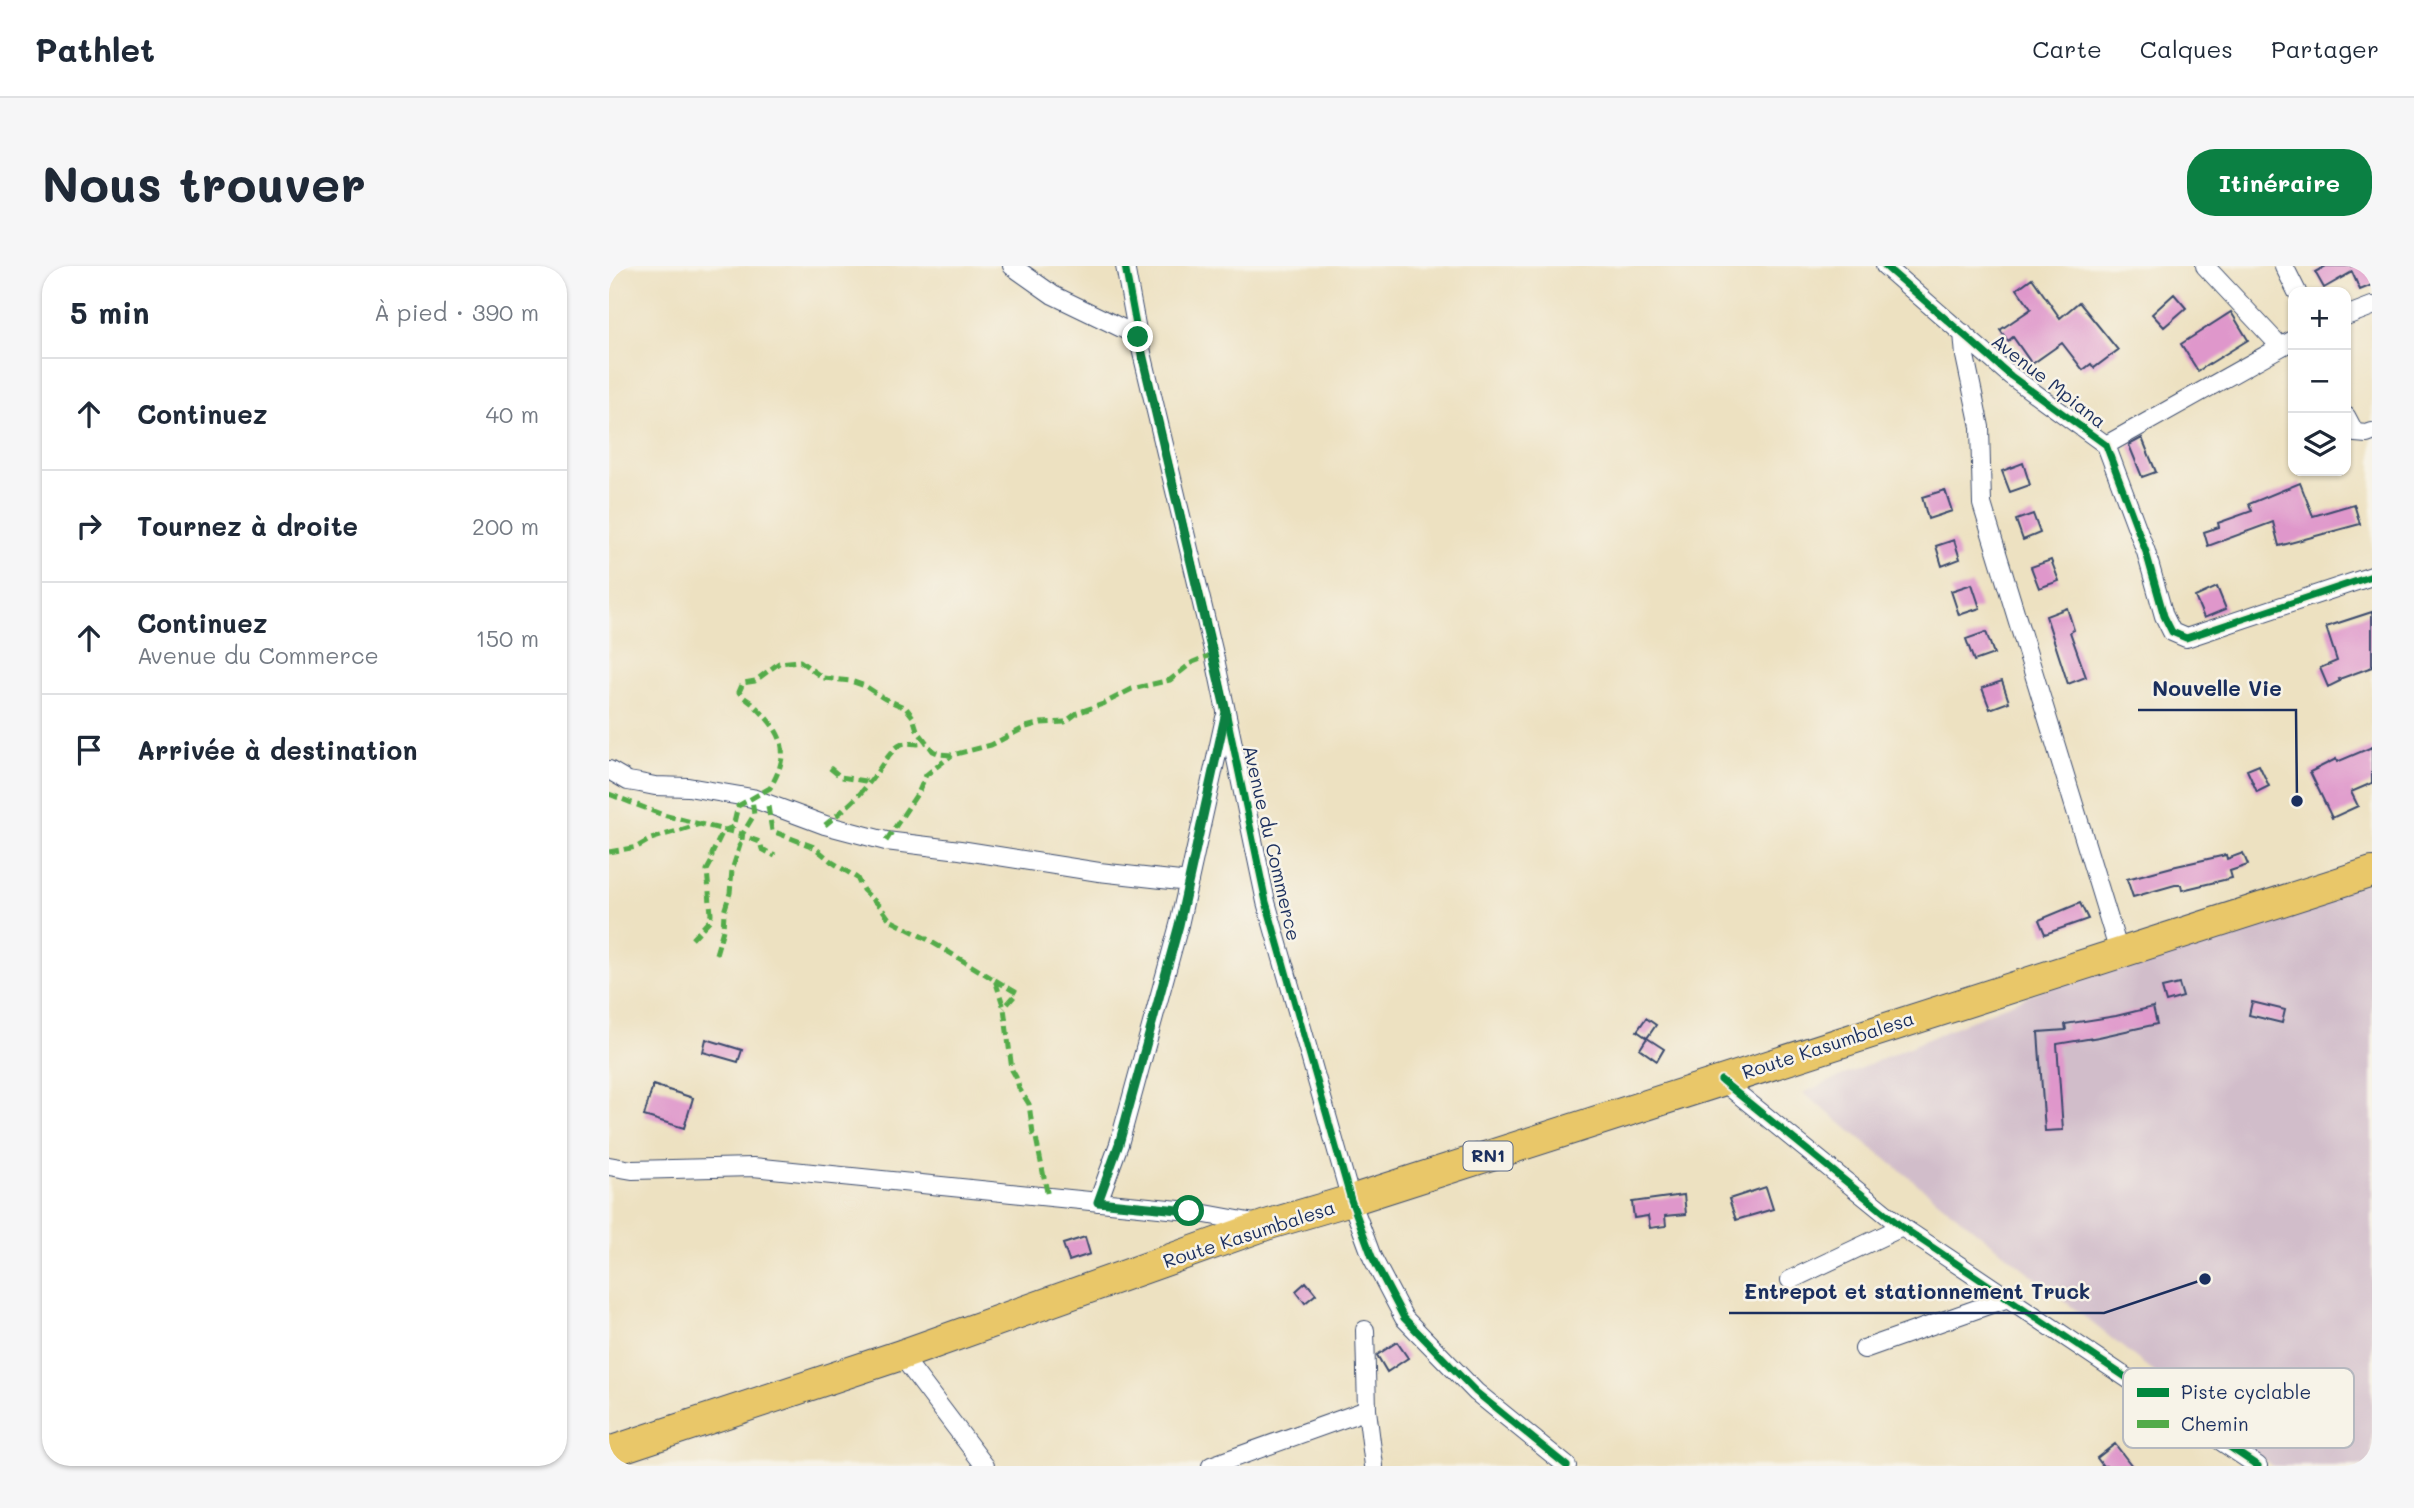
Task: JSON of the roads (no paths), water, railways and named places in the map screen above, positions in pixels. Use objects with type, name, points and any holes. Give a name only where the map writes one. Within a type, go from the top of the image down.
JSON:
[{"type":"highway","name":"Route Kasumbalesa","points":[[609,1452],[901,1355],[1266,1225],[2372,872]]},
{"type":"street","points":[[1012,266],[1053,295],[1138,337]]},
{"type":"street","name":"Avenue du Commerce","points":[[1125,266],[1138,337],[1226,712],[1266,902],[1351,1200],[1372,1257],[1404,1318],[1476,1392],[1567,1466]]},
{"type":"street","name":"Avenue Mpiana","points":[[1885,266],[2011,376],[2106,445],[2146,552],[2164,616],[2172,632],[2186,638],[2372,576]]},
{"type":"street","points":[[2106,445],[2287,343],[2205,266]]},
{"type":"street","points":[[2284,266],[2294,287]]},
{"type":"street","points":[[2351,314],[2372,306]]},
{"type":"street","points":[[1963,333],[1980,427],[1982,504],[2119,952]]},
{"type":"street","points":[[2351,421],[2364,433]]},
{"type":"street","points":[[1098,1202],[1119,1144],[1179,925],[1226,712]]},
{"type":"street","points":[[609,770],[628,781],[655,786],[688,787],[752,798],[825,825],[886,841],[961,849],[1099,872],[1189,882]]},
{"type":"street","points":[[1721,1080],[1902,1227],[2123,1375]]},
{"type":"street","points":[[609,1166],[632,1170],[753,1167],[1189,1211],[1266,1225]]},
{"type":"street","points":[[1790,1280],[1902,1227]]},
{"type":"street","points":[[1864,1349],[2008,1298]]},
{"type":"street","points":[[1365,1330],[1367,1410],[1374,1466]]},
{"type":"street","points":[[901,1355],[985,1466]]},
{"type":"street","points":[[1212,1466],[1367,1410]]},
{"type":"street","points":[[2231,1448],[2258,1466]]},
{"type":"place","name":"Nouvelle Vie","points":[[2297,801]]},
{"type":"place","name":"Entrepot et stationnement Truck","points":[[2205,1279]]}]
